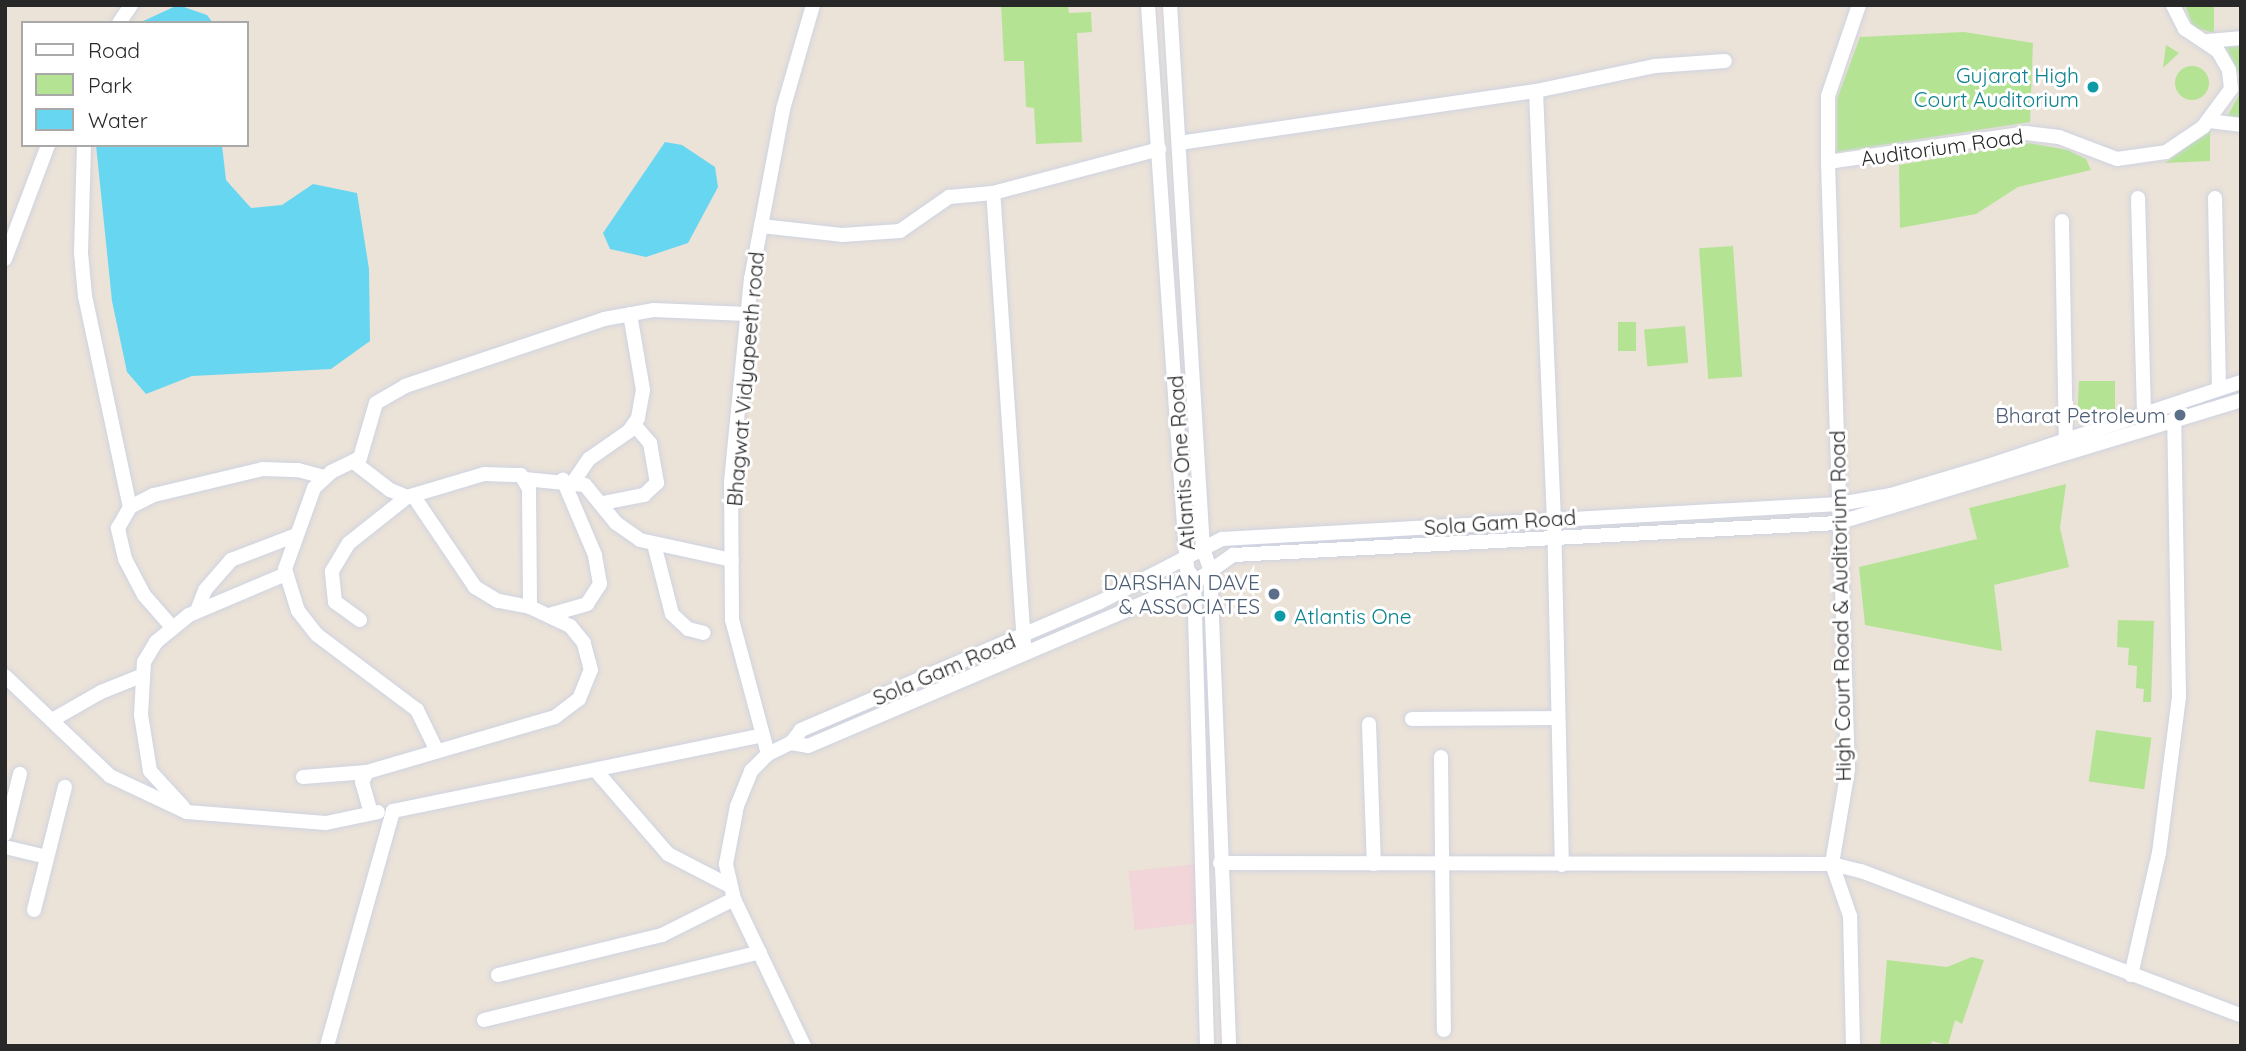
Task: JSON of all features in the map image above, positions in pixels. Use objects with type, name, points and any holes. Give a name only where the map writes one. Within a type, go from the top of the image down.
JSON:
[{"type":"street","points":[[120,21],[131,5]]},
{"type":"street","name":"Bhagwat Vidyapeeth road","points":[[768,754],[732,620],[732,482],[747,314],[761,226],[783,109],[813,5]]},
{"type":"street","name":"Atlantis One Road","points":[[1148,5],[1189,559],[1187,569],[1194,579],[1207,1046]]},
{"type":"street","name":"Atlantis One Road","points":[[1170,5],[1203,549],[1210,568],[1229,1046]]},
{"type":"street","name":"High Court Road & Auditorium Road","points":[[1853,1046],[1850,916],[1832,864],[1848,769],[1837,523],[1839,504],[1828,96],[1859,5]]},
{"type":"street","name":"Auditorium Road","points":[[1828,162],[2026,133],[2059,137],[2117,159],[2138,159],[2166,152],[2209,121],[2231,89],[2229,70],[2208,41],[2185,29],[2173,5]]},
{"type":"street","points":[[2208,41],[2241,38]]},
{"type":"street","points":[[1179,143],[1536,91],[1655,66],[1725,61]]},
{"type":"street","points":[[1536,91],[1555,538],[1562,865]]},
{"type":"street","points":[[2209,121],[2241,125]]},
{"type":"street","points":[[5,259],[47,147]]},
{"type":"street","points":[[84,147],[81,253],[85,296],[130,508]]},
{"type":"street","points":[[761,226],[842,235],[900,231],[949,197],[993,193],[1159,149]]},
{"type":"street","points":[[993,193],[1025,652]]},
{"type":"street","points":[[2138,198],[2144,414]]},
{"type":"street","points":[[2215,198],[2219,389]]},
{"type":"street","points":[[2062,221],[2066,441]]},
{"type":"street","points":[[438,751],[417,710],[370,679],[306,624],[286,574],[296,535],[314,488],[324,477],[355,463],[376,403],[386,395],[629,314],[695,309],[747,314]]},
{"type":"street","points":[[569,480],[589,459],[635,426],[643,390],[629,314]]},
{"type":"street","name":"Sola Gam Road","points":[[804,1046],[731,892],[726,864],[737,806],[751,771],[768,754],[791,743],[802,730],[1023,635],[1189,559],[1195,550],[1222,539],[1554,517],[1839,504],[1891,495],[2241,383]]},
{"type":"street","name":"Sola Gam Road","points":[[791,743],[807,746],[1194,579],[1233,555],[1837,523],[2241,400]]},
{"type":"street","points":[[2131,975],[2159,853],[2179,696],[2174,419]]},
{"type":"street","points":[[603,503],[644,495],[657,483],[650,443],[635,426]]},
{"type":"street","points":[[303,777],[367,772],[555,717],[579,699],[591,670],[579,634],[549,615],[530,607],[498,601],[475,587],[411,497],[390,490],[355,463]]},
{"type":"street","points":[[171,626],[144,595],[125,559],[118,528],[130,508],[154,495],[263,469],[298,470],[324,477]]},
{"type":"street","points":[[360,620],[335,602],[332,571],[349,543],[411,497],[484,474],[517,474],[525,479],[569,480],[585,485],[624,531],[654,544],[732,560]]},
{"type":"street","points":[[525,479],[530,607]]},
{"type":"street","points":[[549,615],[587,604],[600,584],[595,555],[569,480]]},
{"type":"street","points":[[197,611],[205,590],[232,560],[296,535]]},
{"type":"street","points":[[654,544],[672,614],[688,629],[704,633]]},
{"type":"street","points":[[187,812],[150,771],[141,715],[141,676],[156,642],[171,626],[197,611],[286,574]]},
{"type":"street","points":[[5,676],[110,776],[187,812],[326,823],[525,782],[597,772],[762,735]]},
{"type":"street","points":[[52,720],[109,688],[141,676]]},
{"type":"street","points":[[1412,719],[1558,718]]},
{"type":"street","points":[[1369,724],[1374,864]]},
{"type":"street","points":[[1441,757],[1444,1031]]},
{"type":"street","points":[[367,772],[362,782],[371,813]]},
{"type":"street","points":[[498,975],[662,935],[731,892],[668,854],[597,772]]},
{"type":"street","points":[[5,834],[20,774]]},
{"type":"street","points":[[34,910],[65,787]]},
{"type":"street","points":[[327,1046],[393,811]]},
{"type":"street","points":[[5,847],[47,857]]},
{"type":"street","points":[[1220,863],[1832,864],[1861,871],[2241,1015]]},
{"type":"street","points":[[484,1020],[760,952]]},
{"type":"shaded area","points":[[1197,864],[1203,923],[1135,930],[1128,871]]},
{"type":"green space","points":[[1001,5],[1068,5],[1069,13],[1091,12],[1092,32],[1077,33],[1082,142],[1036,144],[1034,108],[1026,107],[1024,61],[1004,61]]},
{"type":"green space","points":[[2185,5],[2214,5],[2214,33],[2193,27]]},
{"type":"green space","points":[[1964,32],[2033,43],[2030,122],[1837,152],[1837,99],[1860,37]]},
{"type":"green space","points":[[2166,45],[2179,53],[2163,68]]},
{"type":"green space","points":[[2241,46],[2241,79],[2226,47]]},
{"type":"green space","points":[[2192,66],[2204,71],[2209,83],[2204,95],[2192,100],[2180,95],[2175,83],[2180,71]]},
{"type":"green space","points":[[2241,79],[2241,118],[2227,117],[2238,97]]},
{"type":"green space","points":[[2210,130],[2210,161],[2165,163]]},
{"type":"green space","points":[[2029,143],[2068,150],[2086,159],[2091,170],[2018,187],[1976,214],[1900,228],[1899,165]]},
{"type":"green space","points":[[1733,246],[1742,377],[1708,379],[1699,248]]},
{"type":"green space","points":[[1618,322],[1636,322],[1636,351],[1618,351]]},
{"type":"green space","points":[[1685,326],[1688,363],[1647,366],[1644,330]]},
{"type":"green space","points":[[2079,381],[2115,381],[2115,409],[2077,422]]},
{"type":"green space","points":[[2066,484],[2060,528],[2069,567],[1994,585],[2002,651],[1865,625],[1859,567],[1977,539],[1969,508]]},
{"type":"green space","points":[[2118,620],[2154,621],[2151,702],[2143,702],[2144,689],[2136,688],[2137,666],[2128,665],[2129,648],[2117,647]]},
{"type":"green space","points":[[2096,730],[2151,738],[2144,789],[2089,781]]},
{"type":"green space","points":[[1972,957],[1984,960],[1962,1024],[1955,1020],[1948,1045],[1932,1041],[1931,1046],[1880,1046],[1887,960],[1947,967]]},
{"type":"water","points":[[178,5],[207,15],[212,21],[143,21]]},
{"type":"water","points":[[665,142],[682,145],[715,167],[718,187],[688,243],[646,257],[610,249],[603,233]]},
{"type":"water","points":[[96,147],[222,147],[226,180],[251,208],[282,205],[313,184],[357,193],[369,269],[370,341],[331,369],[192,376],[146,394],[127,372],[112,301]]},
{"type":"place","name":"Gujarat High Court Auditorium","points":[[2093,87]]},
{"type":"place","name":"Bharat Petroleum","points":[[2180,415]]},
{"type":"place","name":"DARSHAN DAVE & ASSOCIATES","points":[[1274,594]]},
{"type":"place","name":"Atlantis One","points":[[1280,616]]}]
